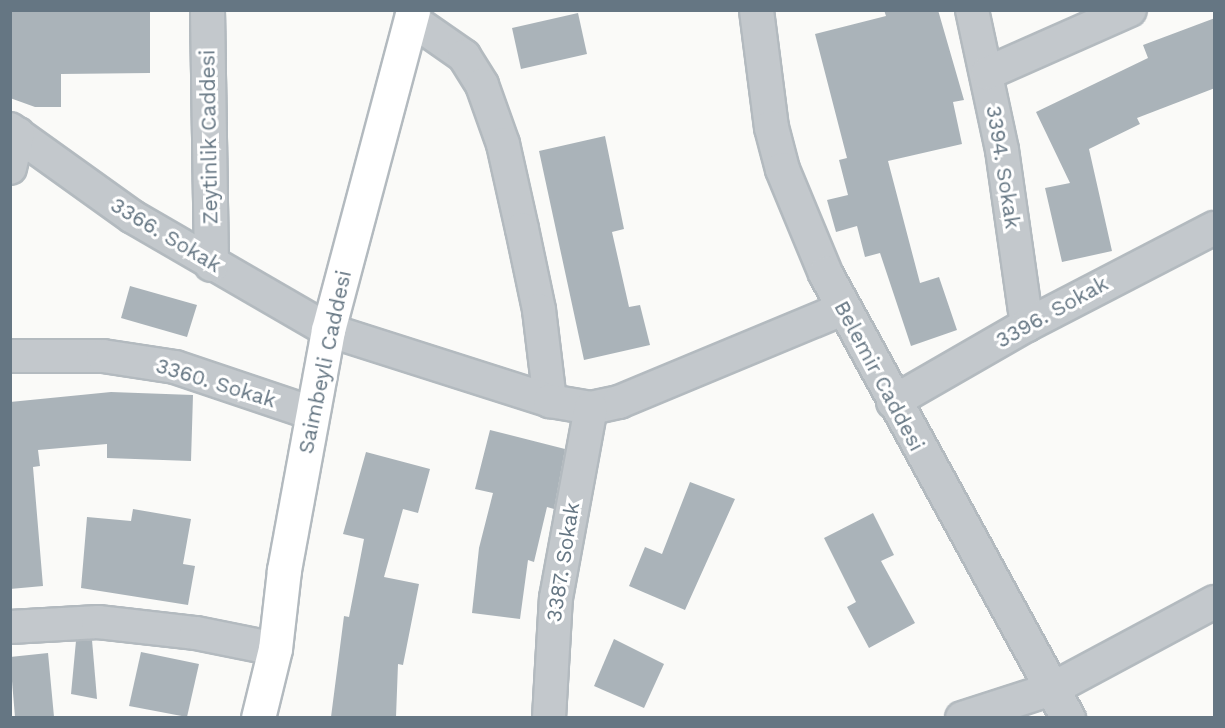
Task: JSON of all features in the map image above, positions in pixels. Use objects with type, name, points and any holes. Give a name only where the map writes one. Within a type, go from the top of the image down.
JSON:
[{"type":"main road","name":"Saimbeyli Caddesi","points":[[258,717],[275,650],[284,570],[328,330],[412,15]]},
{"type":"street","name":"Zeytinlik Caddesi","points":[[207,10],[211,264]]},
{"type":"street","name":"Belemir Caddesi","points":[[756,10],[771,128],[782,169],[842,309],[1068,717]]},
{"type":"street","name":"3394. Sokak","points":[[972,10],[988,73],[1027,325]]},
{"type":"street","points":[[988,73],[1130,10]]},
{"type":"street","points":[[412,15],[464,56],[485,95],[503,144],[539,310],[550,401]]},
{"type":"street","name":"3366. Sokak","points":[[14,132],[133,217],[328,330],[550,401],[591,408]]},
{"type":"street","points":[[10,168],[14,132]]},
{"type":"street","name":"3396. Sokak","points":[[893,402],[1027,325],[1215,228]]},
{"type":"street","points":[[591,408],[729,360],[842,309]]},
{"type":"street","name":"3360. Sokak","points":[[10,356],[104,356],[175,367],[312,413]]},
{"type":"street","name":"3387. Sokak","points":[[549,717],[556,598],[591,408]]},
{"type":"street","points":[[962,717],[1052,689],[1215,602]]},
{"type":"street","points":[[10,627],[98,622],[196,633],[275,650]]},
{"type":"building","points":[[10,10],[150,10],[150,73],[61,74],[61,107],[35,107],[10,98]]},
{"type":"building","points":[[884,10],[938,10],[964,100],[953,102],[962,144],[888,161],[920,283],[939,277],[957,330],[911,346],[880,253],[865,257],[857,226],[836,232],[827,200],[848,195],[839,160],[847,158],[815,34],[886,16]]},
{"type":"building","points":[[578,13],[587,54],[521,69],[512,28]]},
{"type":"building","points":[[1215,18],[1215,88],[1137,118],[1140,124],[1089,149],[1112,251],[1062,262],[1045,188],[1070,183],[1036,112],[1148,58],[1143,45]]},
{"type":"building","points":[[605,136],[624,229],[612,232],[629,307],[640,305],[650,345],[584,360],[539,151]]},
{"type":"building","points":[[130,286],[197,305],[187,337],[121,318]]},
{"type":"building","points":[[111,392],[193,395],[191,461],[107,458],[107,444],[38,450],[40,466],[33,467],[43,586],[10,589],[10,402]]},
{"type":"building","points":[[490,430],[565,449],[554,509],[547,507],[534,562],[528,560],[520,619],[472,613],[479,548],[493,493],[475,489]]},
{"type":"building","points":[[366,452],[430,469],[418,513],[403,509],[384,577],[419,584],[403,665],[398,664],[396,717],[331,717],[344,616],[349,617],[364,539],[343,534]]},
{"type":"building","points":[[690,482],[735,499],[685,610],[629,586],[645,547],[662,554]]},
{"type":"building","points":[[133,509],[191,519],[183,564],[195,566],[188,605],[81,588],[87,517],[131,521]]},
{"type":"building","points":[[873,513],[894,555],[881,561],[915,623],[869,648],[847,607],[856,602],[824,538]]},
{"type":"building","points":[[614,639],[664,664],[644,708],[594,686]]},
{"type":"building","points":[[92,640],[97,699],[71,694],[76,641]]},
{"type":"building","points":[[141,652],[199,664],[187,717],[129,706]]},
{"type":"building","points":[[48,653],[54,717],[15,717],[10,657]]}]
